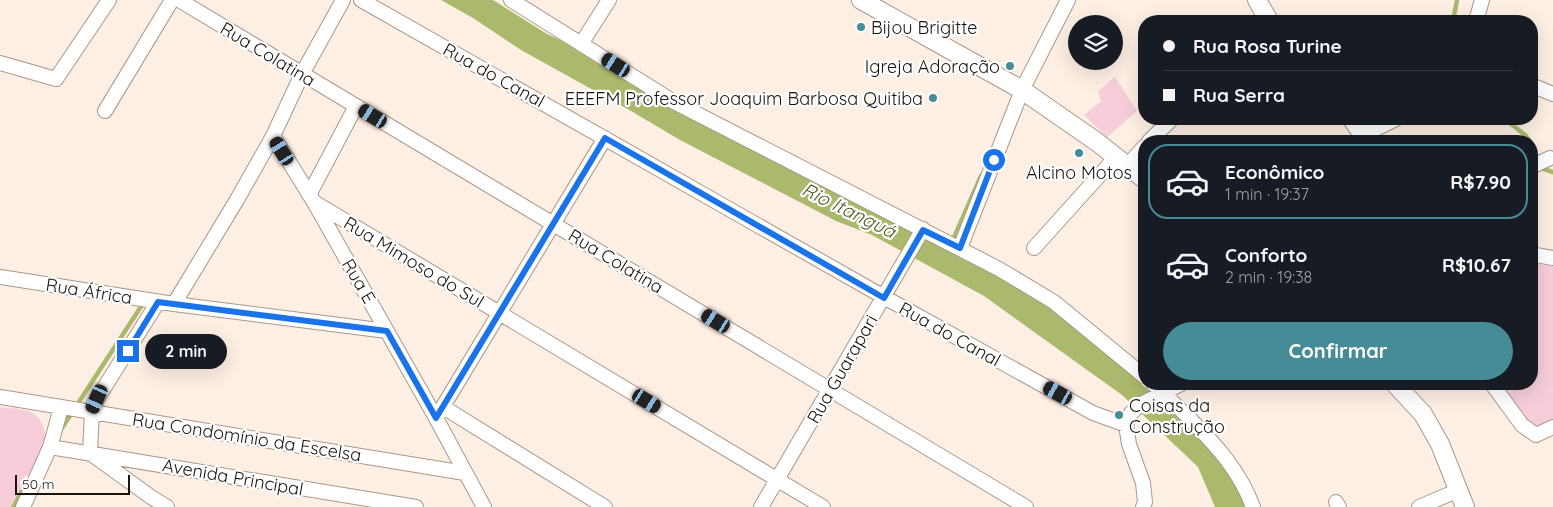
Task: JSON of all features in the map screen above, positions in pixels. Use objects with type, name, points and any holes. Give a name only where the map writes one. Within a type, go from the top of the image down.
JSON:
[{"type":"street","points":[[0,63],[56,79],[110,0]]},
{"type":"street","points":[[105,111],[172,0]]},
{"type":"street","name":"Rua Colatina","points":[[179,0],[1026,507]]},
{"type":"street","points":[[174,304],[238,198],[272,136],[302,74],[343,0]]},
{"type":"street","name":"Rua do Canal","points":[[361,0],[884,298],[1094,413],[1126,425]]},
{"type":"street","points":[[510,0],[674,102],[921,233],[960,248],[999,269],[1054,302],[1138,371]]},
{"type":"street","points":[[580,44],[609,0]]},
{"type":"street","points":[[861,0],[1022,90],[1097,142],[1138,174]]},
{"type":"street","points":[[960,248],[1022,90],[1068,0]]},
{"type":"street","points":[[1257,0],[1266,15]]},
{"type":"street","points":[[1478,15],[1482,0]]},
{"type":"street","points":[[1538,88],[1553,94]]},
{"type":"street","points":[[311,198],[356,106]]},
{"type":"street","points":[[1155,135],[1165,125]]},
{"type":"street","points":[[1369,135],[1386,125]]},
{"type":"street","name":"Rua E","points":[[272,136],[311,198],[387,331],[440,413],[465,473],[484,507]]},
{"type":"street","points":[[605,138],[440,413],[605,507]]},
{"type":"street","points":[[1034,248],[1121,161],[1138,151]]},
{"type":"street","points":[[1538,163],[1552,155]]},
{"type":"street","name":"Rua Mimoso do Sul","points":[[311,198],[823,507]]},
{"type":"street","name":"Rua Guarapari","points":[[761,507],[921,233]]},
{"type":"street","points":[[1538,255],[1553,258]]},
{"type":"street","name":"Rua África","points":[[0,277],[158,302],[387,331]]},
{"type":"street","points":[[158,302],[97,399],[92,411],[90,453],[167,507]]},
{"type":"street","points":[[1143,507],[1145,502],[1143,483],[1129,444],[1126,425],[1132,413],[1158,390],[1213,442],[1228,460],[1247,492],[1253,507]]},
{"type":"street","points":[[1401,390],[1423,414],[1440,444],[1465,507]]},
{"type":"street","points":[[1496,390],[1522,425],[1536,435],[1553,428]]},
{"type":"street","name":"Rua Condomínio da Escelsa","points":[[0,397],[465,473]]},
{"type":"street","points":[[23,507],[50,447],[61,408]]},
{"type":"street","name":"Avenida Principal","points":[[50,447],[367,504],[416,507]]},
{"type":"street","points":[[1418,507],[1459,490]]},
{"type":"shaded area","points":[[1115,77],[1137,111],[1107,137],[1084,115],[1101,101],[1098,91]]},
{"type":"shaded area","points":[[1538,260],[1553,263],[1553,424],[1537,431],[1524,423],[1504,390],[1538,390]]},
{"type":"shaded area","points":[[0,407],[31,412],[39,419],[45,431],[40,454],[10,507],[0,507]]},
{"type":"water","name":"Rio Itanguá","points":[[441,0],[493,0],[547,34],[589,53],[994,268],[1100,343],[1138,380],[1138,390],[1148,390],[1176,415],[1210,450],[1234,480],[1249,507],[1215,507],[1198,467],[1122,395],[984,296],[872,235],[836,221],[680,140],[521,50],[473,18]]},
{"type":"waterway","points":[[1454,15],[1457,0]]},
{"type":"waterway","points":[[1512,125],[1525,135]]},
{"type":"waterway","points":[[1538,167],[1553,172]]},
{"type":"waterway","points":[[952,242],[981,176]]},
{"type":"waterway","points":[[60,431],[144,302]]},
{"type":"waterway","points":[[13,507],[28,480]]},
{"type":"place","name":"Bijou Brigitte","points":[[861,27]]},
{"type":"place","name":"Igreja Adoração","points":[[1010,66]]},
{"type":"place","name":"EEEFM Professor Joaquim Barbosa Quitiba","points":[[933,98]]},
{"type":"place","name":"Alcino Motos","points":[[1079,153]]},
{"type":"place","name":"Coisas da Construção","points":[[1119,415]]},
{"type":"route","points":[[128,351],[158,302],[387,331],[436,418],[605,138],[884,298],[923,230],[960,248],[994,160]]}]
